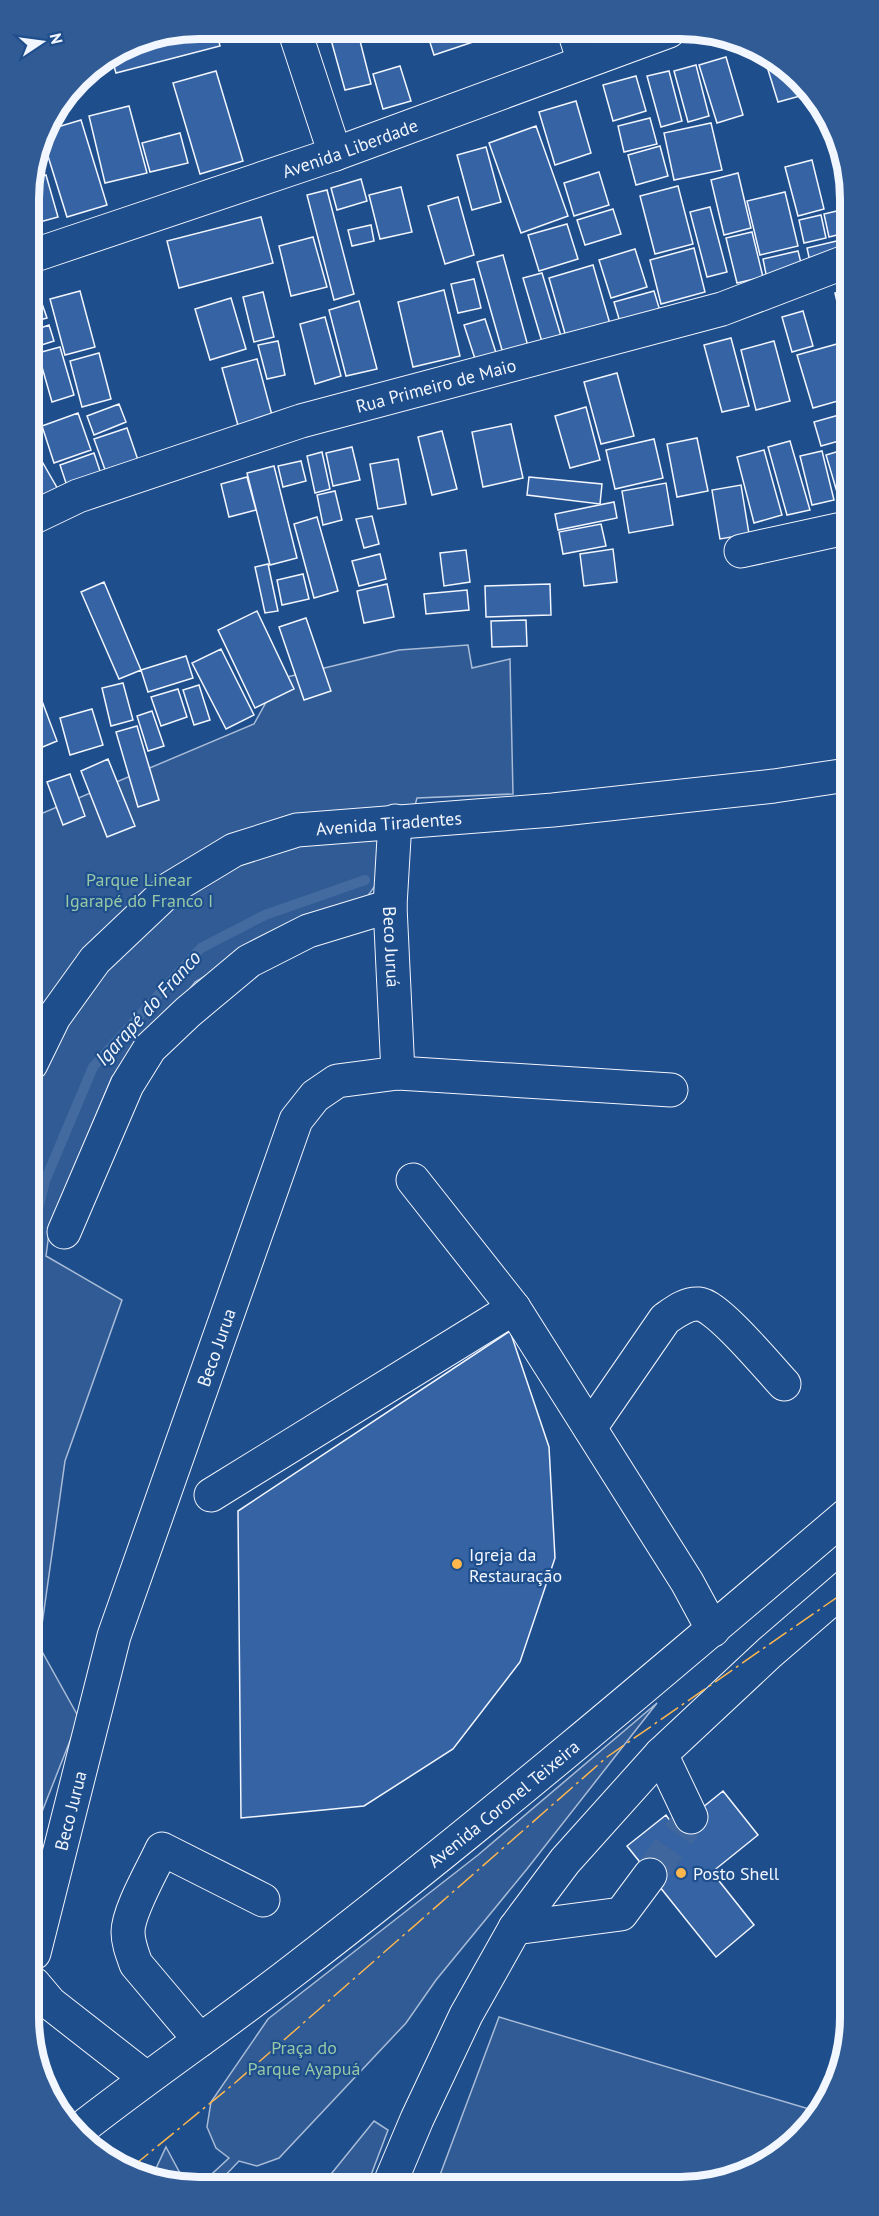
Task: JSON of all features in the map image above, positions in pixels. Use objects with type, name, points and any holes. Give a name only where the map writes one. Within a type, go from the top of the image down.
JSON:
[{"type":"main road","points":[[297,39],[335,154]]},
{"type":"main road","points":[[577,39],[584,62]]},
{"type":"main road","name":"Avenida Liberdade","points":[[39,254],[335,154],[649,39]]},
{"type":"main road","name":"Rua Primeiro de Maio","points":[[39,515],[78,496],[301,421],[722,309],[840,264]]},
{"type":"main road","points":[[741,551],[840,529]]},
{"type":"main road","name":"Avenida Tiradentes","points":[[39,1048],[54,1017],[95,960],[171,888],[234,850],[297,830],[553,810],[774,786],[840,776]]},
{"type":"main road","name":"Beco Juruá","points":[[395,821],[390,906],[398,1073]]},
{"type":"main road","points":[[64,1232],[127,1085],[150,1048],[188,1012],[249,961],[308,931],[390,906]]},
{"type":"main road","name":"Beco Jurua","points":[[39,1933],[114,1636],[296,1120],[315,1096],[337,1081],[398,1073],[670,1090]]},
{"type":"main road","points":[[413,1180],[514,1308],[687,1582],[713,1630]]},
{"type":"main road","points":[[590,1428],[665,1319],[682,1307],[700,1304],[717,1312],[784,1384]]},
{"type":"main road","points":[[211,1495],[514,1308]]},
{"type":"main road","name":"Avenida Coronel Teixeira","points":[[84,2127],[146,2078],[294,1971],[561,1758],[840,1521]]},
{"type":"main road","points":[[393,2177],[465,2015],[515,1928],[565,1861],[661,1754],[761,1660],[840,1592]]},
{"type":"main road","points":[[661,1754],[691,1817]]},
{"type":"main road","points":[[201,2040],[136,1964],[128,1932],[130,1918],[162,1849],[263,1900]]},
{"type":"main road","points":[[515,1928],[621,1914],[650,1875]]},
{"type":"main road","points":[[39,1990],[50,2003],[146,2078]]},
{"type":"green space","name":"Parque Linear Igarapé do Franco I","points":[[468,645],[472,668],[510,659],[513,794],[417,798],[404,846],[367,897],[285,928],[195,982],[148,1043],[112,1077],[50,1225],[46,1256],[122,1300],[65,1461],[39,1646],[39,815],[254,724],[279,679],[399,650]]},
{"type":"green space","name":"Parque Linear Igarapé do Franco I","points":[[39,1646],[79,1718],[39,1819]]},
{"type":"green space","name":"Praça do Parque Ayapuá","points":[[657,1703],[527,1869],[436,1980],[406,2023],[279,2158],[257,2166],[239,2161],[224,2177],[209,2177],[229,2158],[216,2148],[207,2127],[211,2102],[268,2019],[478,1855]]},
{"type":"green space","points":[[499,2017],[810,2109],[793,2130],[760,2156],[721,2172],[701,2176],[439,2177]]},
{"type":"green space","name":"Praça do Parque Ayapuá","points":[[374,2121],[388,2130],[370,2177],[329,2177]]},
{"type":"green space","points":[[166,2147],[182,2176],[168,2174],[155,2170]]},
{"type":"building","points":[[218,39],[220,46],[116,73],[113,64],[138,51],[178,40]]},
{"type":"building","points":[[331,39],[360,39],[371,84],[345,90]]},
{"type":"building","points":[[429,39],[482,39],[434,55]]},
{"type":"building","points":[[726,57],[743,115],[717,123],[699,65]]},
{"type":"building","points":[[696,65],[709,116],[688,122],[674,71]]},
{"type":"building","points":[[766,65],[793,86],[800,96],[778,102]]},
{"type":"building","points":[[400,66],[411,101],[383,109],[373,74]]},
{"type":"building","points":[[216,71],[243,161],[200,174],[173,83]]},
{"type":"building","points":[[669,71],[682,121],[661,127],[647,76]]},
{"type":"building","points":[[636,76],[646,111],[613,121],[603,85]]},
{"type":"building","points":[[576,101],[591,153],[555,165],[539,112]]},
{"type":"building","points":[[129,106],[147,173],[105,183],[89,116]]},
{"type":"building","points":[[650,118],[657,144],[624,152],[618,126]]},
{"type":"building","points":[[81,120],[107,205],[67,217],[46,151],[56,127]]},
{"type":"building","points":[[711,123],[722,170],[674,180],[664,133]]},
{"type":"building","points":[[536,126],[568,216],[521,233],[489,143]]},
{"type":"building","points":[[180,133],[188,163],[150,172],[142,143]]},
{"type":"building","points":[[660,146],[668,176],[636,185],[628,155]]},
{"type":"building","points":[[486,147],[501,202],[472,210],[457,155]]},
{"type":"building","points":[[812,160],[824,209],[798,216],[785,167]]},
{"type":"building","points":[[599,172],[609,205],[574,216],[564,183]]},
{"type":"building","points":[[738,173],[751,228],[724,235],[711,180]]},
{"type":"building","points":[[46,175],[58,217],[39,222],[39,189],[40,177]]},
{"type":"building","points":[[361,179],[367,201],[337,210],[331,188]]},
{"type":"building","points":[[678,186],[693,244],[655,254],[640,196]]},
{"type":"building","points":[[401,187],[412,232],[380,239],[369,195]]},
{"type":"building","points":[[327,190],[354,294],[334,300],[307,195]]},
{"type":"building","points":[[785,192],[798,246],[760,255],[747,201]]},
{"type":"building","points":[[458,197],[474,255],[445,264],[428,206]]},
{"type":"building","points":[[710,207],[727,272],[707,277],[690,212]]},
{"type":"building","points":[[613,209],[621,234],[585,245],[577,220]]},
{"type":"building","points":[[840,210],[840,234],[829,237],[824,214]]},
{"type":"building","points":[[821,215],[826,238],[804,243],[799,220]]},
{"type":"building","points":[[261,217],[273,263],[179,288],[167,241]]},
{"type":"building","points":[[567,224],[578,259],[539,271],[528,235]]},
{"type":"building","points":[[371,225],[374,241],[352,246],[348,230]]},
{"type":"building","points":[[752,232],[763,277],[737,283],[726,238]]},
{"type":"building","points":[[313,237],[327,287],[291,296],[279,246]]},
{"type":"building","points":[[840,240],[840,258],[811,266],[807,248]]},
{"type":"building","points":[[694,248],[705,292],[661,304],[650,260]]},
{"type":"building","points":[[635,249],[647,287],[611,298],[599,260]]},
{"type":"building","points":[[798,251],[803,271],[767,279],[763,259]]},
{"type":"building","points":[[503,255],[529,350],[504,357],[477,262]]},
{"type":"building","points":[[593,265],[610,324],[566,337],[549,278]]},
{"type":"building","points":[[542,273],[564,346],[545,352],[523,278]]},
{"type":"building","points":[[474,279],[481,308],[458,313],[451,284]]},
{"type":"building","points":[[444,290],[460,356],[413,367],[398,302]]},
{"type":"building","points":[[80,291],[95,347],[65,355],[50,299]]},
{"type":"building","points":[[654,291],[660,311],[620,322],[614,302]]},
{"type":"building","points":[[263,292],[274,337],[254,342],[243,297]]},
{"type":"building","points":[[840,292],[840,315],[835,293]]},
{"type":"building","points":[[39,295],[47,318],[39,320]]},
{"type":"building","points":[[231,298],[246,349],[210,360],[195,309]]},
{"type":"building","points":[[359,301],[377,369],[346,376],[329,310]]},
{"type":"building","points":[[803,311],[813,346],[792,352],[782,317]]},
{"type":"building","points":[[325,317],[341,376],[315,384],[300,324]]},
{"type":"building","points":[[485,319],[500,365],[479,371],[464,325]]},
{"type":"building","points":[[49,325],[54,341],[39,346],[39,328]]},
{"type":"building","points":[[731,338],[749,406],[722,412],[704,345]]},
{"type":"building","points":[[278,341],[285,375],[267,379],[258,345]]},
{"type":"building","points":[[774,341],[790,401],[756,410],[741,350]]},
{"type":"building","points":[[837,344],[840,354],[840,400],[813,408],[797,355]]},
{"type":"building","points":[[60,347],[74,395],[52,402],[39,353]]},
{"type":"building","points":[[99,353],[111,399],[82,407],[70,361]]},
{"type":"building","points":[[257,359],[273,419],[239,429],[222,368]]},
{"type":"building","points":[[617,373],[634,436],[601,444],[584,382]]},
{"type":"building","points":[[119,404],[126,422],[94,435],[87,416]]},
{"type":"building","points":[[586,407],[600,460],[570,468],[555,416]]},
{"type":"building","points":[[78,413],[91,450],[54,463],[42,426]]},
{"type":"building","points":[[840,415],[840,441],[821,446],[814,422]]},
{"type":"building","points":[[511,424],[523,478],[483,487],[472,432]]},
{"type":"building","points":[[127,428],[140,466],[108,478],[94,439]]},
{"type":"building","points":[[442,431],[457,489],[432,495],[418,437]]},
{"type":"building","points":[[697,438],[708,491],[677,497],[667,444]]},
{"type":"building","points":[[654,439],[663,478],[615,489],[606,450]]},
{"type":"building","points":[[790,441],[810,510],[787,515],[768,447]]},
{"type":"building","points":[[352,447],[360,480],[333,486],[326,453]]},
{"type":"building","points":[[764,450],[782,515],[754,523],[737,457]]},
{"type":"building","points":[[822,451],[834,500],[812,505],[800,456]]},
{"type":"building","points":[[840,451],[840,491],[837,492],[826,455]]},
{"type":"building","points":[[322,452],[330,489],[315,493],[307,456]]},
{"type":"building","points":[[94,453],[104,483],[70,495],[60,465]]},
{"type":"building","points":[[39,456],[63,498],[39,511]]},
{"type":"building","points":[[398,459],[406,504],[378,509],[370,464]]},
{"type":"building","points":[[301,461],[306,481],[283,487],[278,466]]},
{"type":"building","points":[[274,466],[297,558],[270,565],[247,473]]},
{"type":"building","points":[[247,477],[256,510],[229,517],[221,484]]},
{"type":"building","points":[[529,477],[602,484],[600,504],[527,495]]},
{"type":"building","points":[[666,483],[673,525],[629,533],[622,491]]},
{"type":"building","points":[[741,485],[749,534],[720,539],[712,490]]},
{"type":"building","points":[[335,491],[342,520],[323,525],[317,495]]},
{"type":"building","points":[[614,502],[617,518],[558,530],[555,514]]},
{"type":"building","points":[[372,516],[379,544],[364,548],[356,519]]},
{"type":"building","points":[[317,517],[338,591],[314,598],[294,524]]},
{"type":"building","points":[[601,524],[606,546],[563,554],[559,532]]},
{"type":"building","points":[[613,549],[617,582],[584,586],[580,554]]},
{"type":"building","points":[[466,550],[470,582],[444,586],[440,553]]},
{"type":"building","points":[[380,554],[386,579],[359,586],[352,561]]},
{"type":"building","points":[[268,564],[278,611],[265,613],[255,567]]},
{"type":"building","points":[[303,574],[309,599],[282,605],[277,580]]},
{"type":"building","points":[[104,582],[141,670],[119,679],[81,592]]},
{"type":"building","points":[[387,584],[394,617],[364,623],[357,591]]},
{"type":"building","points":[[550,584],[551,615],[486,617],[485,586]]},
{"type":"building","points":[[467,590],[469,610],[426,614],[424,594]]},
{"type":"building","points":[[257,611],[294,689],[255,708],[218,630]]},
{"type":"building","points":[[306,618],[331,691],[304,700],[279,627]]},
{"type":"building","points":[[526,620],[527,646],[492,647],[491,621]]},
{"type":"building","points":[[221,649],[254,715],[226,729],[192,663]]},
{"type":"building","points":[[186,656],[193,678],[148,692],[141,670]]},
{"type":"building","points":[[123,683],[133,720],[111,726],[102,688]]},
{"type":"building","points":[[199,685],[210,720],[194,725],[183,690]]},
{"type":"building","points":[[178,689],[187,717],[161,726],[151,697]]},
{"type":"building","points":[[42,701],[57,741],[39,748],[39,702]]},
{"type":"building","points":[[92,709],[103,745],[70,755],[60,718]]},
{"type":"building","points":[[152,711],[164,746],[148,751],[137,716]]},
{"type":"building","points":[[137,726],[159,800],[138,807],[116,732]]},
{"type":"building","points":[[108,759],[135,826],[107,837],[81,771]]},
{"type":"building","points":[[70,774],[85,816],[63,825],[47,782]]},
{"type":"building","points":[[510,1331],[549,1447],[555,1558],[520,1662],[453,1749],[364,1806],[241,1818],[238,1511]]},
{"type":"building","name":"Posto Shell","points":[[723,1791],[758,1835],[712,1872],[754,1925],[716,1957],[627,1846],[666,1815],[676,1829]]},
{"type":"waterway","name":"Igarapé do Franco","points":[[39,1205],[45,1181],[93,1067],[201,948],[265,915],[365,880]]},
{"type":"tunnel","points":[[650,1875],[691,1817]]},
{"type":"power","points":[[136,2163],[236,2082],[607,1757],[840,1595]]},
{"type":"place","name":"Igreja da Restauração","points":[[457,1564]]},
{"type":"place","name":"Posto Shell","points":[[681,1873]]}]
